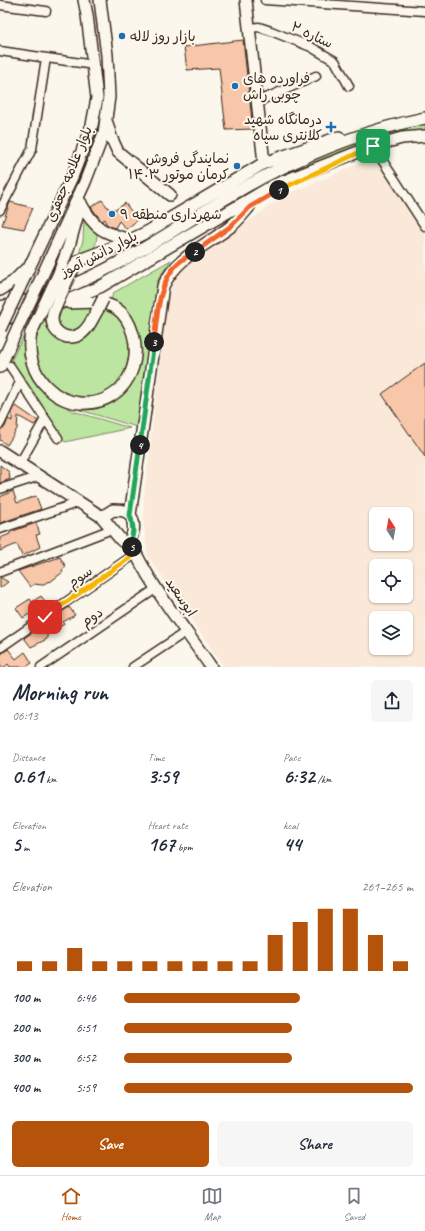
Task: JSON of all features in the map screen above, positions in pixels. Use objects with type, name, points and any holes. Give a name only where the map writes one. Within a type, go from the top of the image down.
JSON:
[{"type":"main road","name":"بلوار علامه جعفری","points":[[0,330],[72,177],[92,125],[97,98],[94,65],[84,0]]},
{"type":"main road","name":"بلوار علامه جعفری","points":[[5,367],[18,327],[85,182],[99,148],[106,121],[109,97],[108,55],[100,0]]},
{"type":"main road","points":[[246,0],[264,163]]},
{"type":"main road","name":"بلوار دانش آموز","points":[[0,307],[47,294],[89,278],[160,239],[269,174],[325,149],[371,132],[425,118]]},
{"type":"main road","points":[[106,121],[118,152],[170,195]]},
{"type":"main road","points":[[53,309],[94,302],[111,306],[124,315],[131,327],[136,349],[131,373],[125,384],[111,396],[95,403],[74,402],[54,394],[44,384],[33,366],[29,349],[31,333],[64,274],[82,258],[130,240],[264,163],[323,141],[345,135],[371,132]]},
{"type":"main road","points":[[85,182],[81,204],[69,246],[64,274],[53,309],[52,323],[57,333],[64,336],[74,337],[87,329],[100,304],[111,289],[272,194],[347,157],[373,146],[402,138],[425,136]]},
{"type":"main road","name":"بلوار دانش آموز","points":[[0,320],[53,309],[116,279],[274,185],[300,173],[347,157]]},
{"type":"main road","points":[[81,204],[90,221],[100,230],[130,240]]},
{"type":"main road","points":[[0,451],[102,517],[125,543],[130,541],[133,537],[133,524],[130,515],[163,286],[170,273],[178,263],[231,226],[250,207]]},
{"type":"main road","points":[[0,290],[13,282],[30,264]]},
{"type":"main road","points":[[102,517],[113,510],[125,511],[130,515]]},
{"type":"main road","name":"ابوسعید","points":[[130,541],[135,554],[211,667]]},
{"type":"street","points":[[265,0],[425,11]]},
{"type":"street","points":[[0,6],[46,11]]},
{"type":"street","name":"ستاره ۲","points":[[249,28],[259,27],[311,47],[335,61],[349,86]]},
{"type":"street","points":[[0,51],[94,65]]},
{"type":"street","points":[[0,210],[32,149],[46,58]]},
{"type":"street","points":[[257,102],[316,76]]},
{"type":"street","points":[[373,146],[424,221]]},
{"type":"street","points":[[5,367],[20,382],[58,438]]},
{"type":"street","points":[[0,424],[20,382]]},
{"type":"street","points":[[20,463],[45,419]]},
{"type":"street","points":[[0,489],[40,476]]},
{"type":"street","points":[[0,529],[80,502]]},
{"type":"street","points":[[0,572],[112,529]]},
{"type":"street","name":"سوم","points":[[0,648],[135,554]]},
{"type":"street","name":"دوم","points":[[41,667],[157,588]]},
{"type":"street","points":[[133,667],[186,631]]},
{"type":"shaded area","points":[[374,157],[425,232],[425,667],[224,667],[148,556],[144,526],[144,497],[167,302],[174,280],[189,264],[284,196]]},
{"type":"green space","points":[[425,121],[425,130],[401,134],[376,141],[272,180],[136,264],[75,293],[75,289],[101,277],[150,250],[289,168],[346,145]]},
{"type":"green space","points":[[84,220],[97,232],[97,238],[93,249],[87,254],[78,258],[83,240]]},
{"type":"green space","points":[[171,260],[159,278],[156,291],[137,427],[80,410],[104,405],[123,394],[130,386],[139,366],[140,337],[137,328],[111,301],[113,293]]},
{"type":"green space","points":[[93,308],[85,321],[78,328],[70,331],[64,331],[58,321],[62,309]]},
{"type":"green space","points":[[104,308],[116,316],[124,324],[128,335],[129,349],[123,376],[109,392],[90,397],[69,394],[51,384],[39,367],[36,344],[45,317],[46,325],[55,337],[67,343],[75,343],[82,341],[89,336],[96,326]]},
{"type":"green space","points":[[23,337],[25,350],[51,397],[73,411],[130,428],[65,442],[10,363]]},
{"type":"building","name":"فراورده های چوبی راش","points":[[243,40],[253,129],[226,130],[219,68],[187,70],[184,47]]},
{"type":"building","name":"شهرداری منطقه ۹","points":[[102,200],[109,209],[117,209],[125,203],[138,220],[126,229],[119,221],[115,228],[106,224],[105,219],[102,221],[91,207]]},
{"type":"building","points":[[10,202],[33,208],[24,229],[2,225]]},
{"type":"building","points":[[425,363],[425,457],[382,394]]},
{"type":"building","points":[[16,406],[38,421],[34,425],[18,416],[17,429],[7,445],[0,440],[0,429],[5,427],[8,419],[12,421],[12,411]]},
{"type":"building","points":[[0,465],[9,472],[10,479],[0,483]]},
{"type":"building","points":[[13,491],[17,503],[36,496],[41,509],[0,523],[0,497]]},
{"type":"building","points":[[36,523],[40,534],[36,535],[40,547],[22,556],[17,544],[0,551],[0,538],[10,534],[10,532]]},
{"type":"building","points":[[60,557],[66,567],[62,570],[63,572],[50,582],[49,581],[42,585],[34,584],[30,587],[18,571]]},
{"type":"building","points":[[0,577],[8,582],[0,588]]},
{"type":"building","points":[[41,596],[48,605],[44,611],[39,608],[23,618],[16,608],[30,599],[32,602]]},
{"type":"building","points":[[69,607],[75,615],[63,622],[64,624],[47,635],[47,639],[31,647],[24,638]]},
{"type":"building","points":[[8,649],[16,659],[25,652],[32,663],[26,667],[10,667],[8,664],[5,667],[0,667],[0,655]]},
{"type":"place","name":"بازار روز لاله","points":[[122,36]]},
{"type":"place","name":"فراورده های چوبی راش","points":[[235,86]]},
{"type":"place","name":"درمانگاه شهید کلانتری سپاه","points":[[331,127]]},
{"type":"place","name":"نمایندگی فروش ۱۴۰۳ کرمان موتور","points":[[237,166]]},
{"type":"place","name":"شهرداری منطقه ۹","points":[[112,214]]},
{"type":"route","points":[[45,617],[135,554],[130,541],[133,537],[133,524],[130,515],[154,338],[163,286],[170,273],[178,263],[231,226],[250,207],[272,194],[347,157],[373,146]]}]
